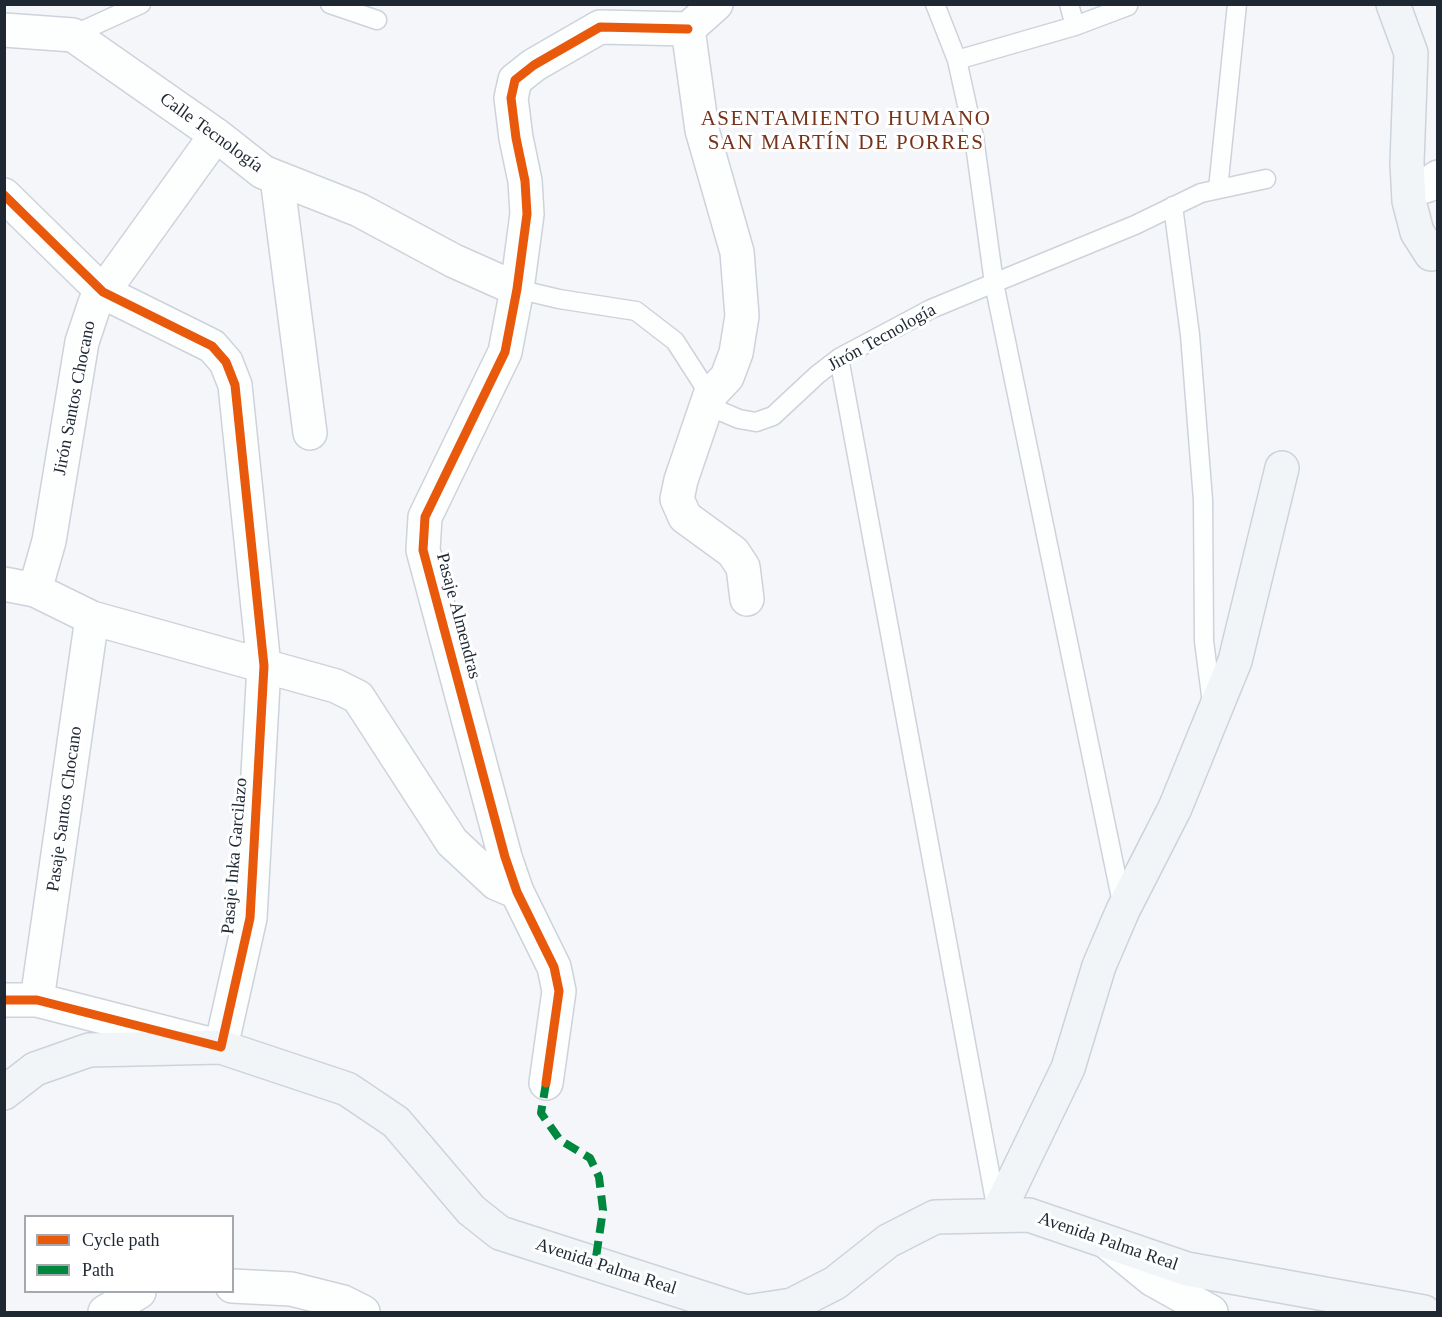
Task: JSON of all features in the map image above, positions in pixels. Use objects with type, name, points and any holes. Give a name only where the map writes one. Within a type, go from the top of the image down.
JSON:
[{"type":"main road","points":[[1393,5],[1411,53],[1407,163],[1409,191],[1417,232],[1431,254]]},
{"type":"main road","points":[[997,1215],[1068,1068],[1099,966],[1123,909],[1175,808],[1235,661],[1282,468]]},
{"type":"main road","name":"Avenida Palma Real","points":[[4,1093],[35,1069],[89,1050],[221,1047],[347,1089],[396,1122],[471,1210],[500,1233],[746,1312],[792,1305],[835,1283],[888,1241],[935,1216],[997,1215],[1029,1215],[1186,1269],[1424,1312]]},
{"type":"street","points":[[517,289],[527,214],[525,181],[511,98],[515,80],[534,65],[600,27],[688,29],[717,4]]},
{"type":"street","points":[[688,29],[702,130],[737,252],[742,316],[736,353],[727,377],[710,396],[681,480],[678,499],[685,517],[733,552],[742,567],[747,599]]},
{"type":"street","points":[[4,30],[73,35]]},
{"type":"street","name":"Calle Tecnología","points":[[73,35],[216,135],[263,172],[359,210],[454,261],[517,289]]},
{"type":"street","name":"Jirón Santos Chocano","points":[[20,587],[49,541],[82,342],[95,303],[216,135]]},
{"type":"street","points":[[1409,191],[1428,184],[1437,177]]},
{"type":"street","points":[[277,178],[310,433]]},
{"type":"street","name":"Pasaje Inka Garcilazo","points":[[4,195],[103,292],[212,346],[226,362],[235,385],[264,666],[250,918],[221,1047]]},
{"type":"street","name":"Pasaje Almendras","points":[[517,289],[505,352],[425,517],[423,550],[502,846],[517,892],[554,967],[559,991],[546,1083]]},
{"type":"street","points":[[20,587],[92,618],[336,686],[358,697],[452,842],[496,883],[517,892]]},
{"type":"street","name":"Pasaje Santos Chocano","points":[[37,1000],[92,618]]},
{"type":"street","points":[[4,1000],[37,1000],[221,1047]]},
{"type":"street","points":[[1101,1238],[1152,1279],[1211,1312]]},
{"type":"street","points":[[234,1286],[291,1289],[343,1302],[363,1312]]},
{"type":"street","points":[[105,1312],[137,1293]]},
{"type":"lane","points":[[73,35],[141,4]]},
{"type":"lane","points":[[330,4],[377,20]]},
{"type":"lane","points":[[935,4],[957,60],[974,137],[994,283],[1123,909]]},
{"type":"lane","points":[[1069,4],[1075,27]]},
{"type":"lane","points":[[1218,189],[1237,4]]},
{"type":"lane","points":[[957,60],[1075,27],[1128,6]]},
{"type":"lane","name":"Jirón Tecnología","points":[[517,289],[559,299],[636,311],[675,341],[720,411],[739,419],[756,422],[773,416],[839,358],[931,309],[1135,225],[1201,192],[1266,179]]},
{"type":"lane","points":[[1173,206],[1190,335],[1203,500],[1204,641],[1214,713]]},
{"type":"lane","points":[[839,358],[997,1215]]},
{"type":"marked path","points":[[546,1083],[541,1113],[560,1140],[590,1158],[599,1177],[603,1210],[595,1264]]},
{"type":"cycle path","points":[[546,1083],[559,991],[554,967],[517,892],[505,857],[423,550],[425,517],[505,352],[517,289],[527,214],[525,181],[511,98],[515,80],[534,65],[600,27],[688,29]]},
{"type":"cycle path","points":[[4,195],[103,292],[212,346],[226,362],[235,385],[264,666],[250,918],[221,1047],[37,1000],[4,1000]]},
{"type":"district","name":"ASENTAMIENTO HUMANO SAN MARTÍN DE PORRES","points":[[846,131]]}]
